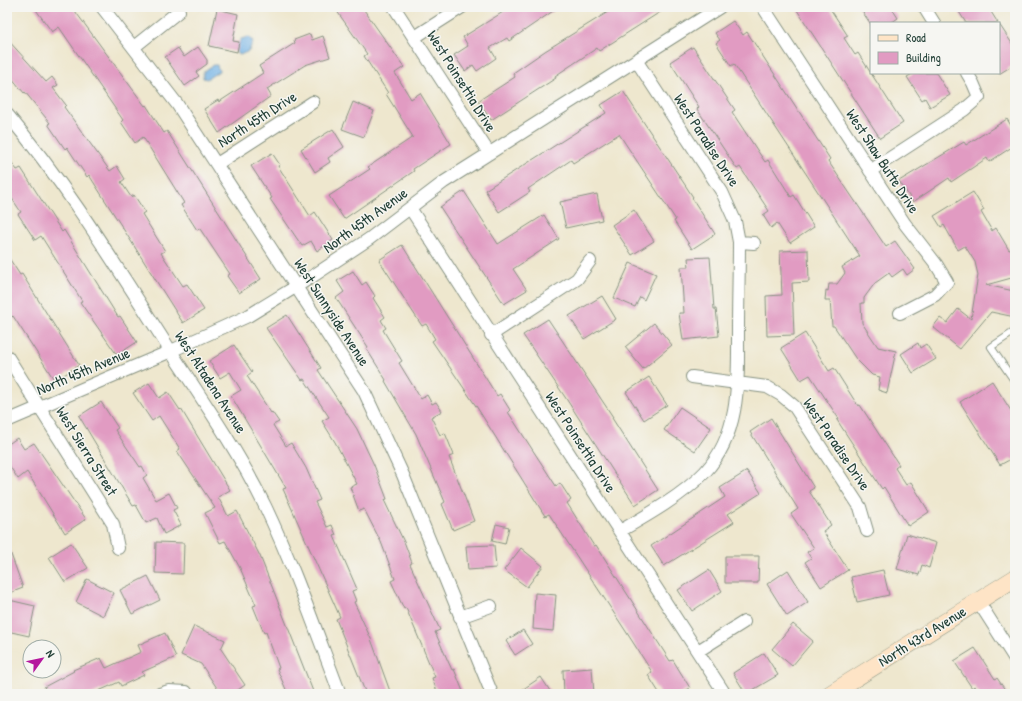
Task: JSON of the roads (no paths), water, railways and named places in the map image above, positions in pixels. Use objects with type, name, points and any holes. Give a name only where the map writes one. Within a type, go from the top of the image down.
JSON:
[{"type":"main road","name":"North 43rd Avenue","points":[[830,694],[1015,578]]},
{"type":"street","name":"West Sunnyside Avenue","points":[[102,7],[177,104],[364,391],[403,475],[492,694]]},
{"type":"street","name":"West Poinsettia Drive","points":[[394,7],[415,37],[489,153]]},
{"type":"street","points":[[415,37],[462,7]]},
{"type":"street","name":"North 45th Avenue","points":[[7,421],[171,351],[248,316],[369,240],[444,182],[720,7]]},
{"type":"street","name":"West Shaw Butte Drive","points":[[763,7],[905,224],[936,264],[947,282],[935,295],[900,313]]},
{"type":"street","points":[[924,7],[933,22]]},
{"type":"street","points":[[134,47],[180,11]]},
{"type":"street","name":"West Paradise Drive","points":[[636,60],[722,192],[735,220],[739,242],[738,383],[767,386],[794,406],[860,508],[867,531]]},
{"type":"street","points":[[870,170],[964,110],[979,97],[974,83],[968,74]]},
{"type":"street","name":"North 45th Drive","points":[[217,164],[313,102]]},
{"type":"street","name":"West Altadena Avenue","points":[[7,114],[41,155],[68,192],[211,410],[262,500],[282,545],[340,694]]},
{"type":"street","name":"West Poinsettia Drive","points":[[410,208],[725,694]]},
{"type":"street","points":[[739,242],[754,243]]},
{"type":"street","points":[[491,335],[577,279],[590,261]]},
{"type":"street","name":"West Sierra Street","points":[[7,356],[40,406],[113,524],[118,548]]},
{"type":"street","points":[[620,531],[688,487],[706,472],[728,438],[734,419],[738,383],[692,377]]},
{"type":"street","points":[[978,602],[1015,659]]},
{"type":"street","points":[[460,617],[491,606]]},
{"type":"street","points":[[698,651],[744,622]]},
{"type":"street","points":[[160,694],[169,690],[187,693]]},
{"type":"lane","points":[[1015,331],[991,347],[1015,382]]},
{"type":"water","points":[[248,37],[253,41],[249,51],[240,55],[237,53],[237,47],[241,39]]},
{"type":"water","points":[[213,65],[217,65],[219,71],[207,79],[203,78],[203,72]]}]
